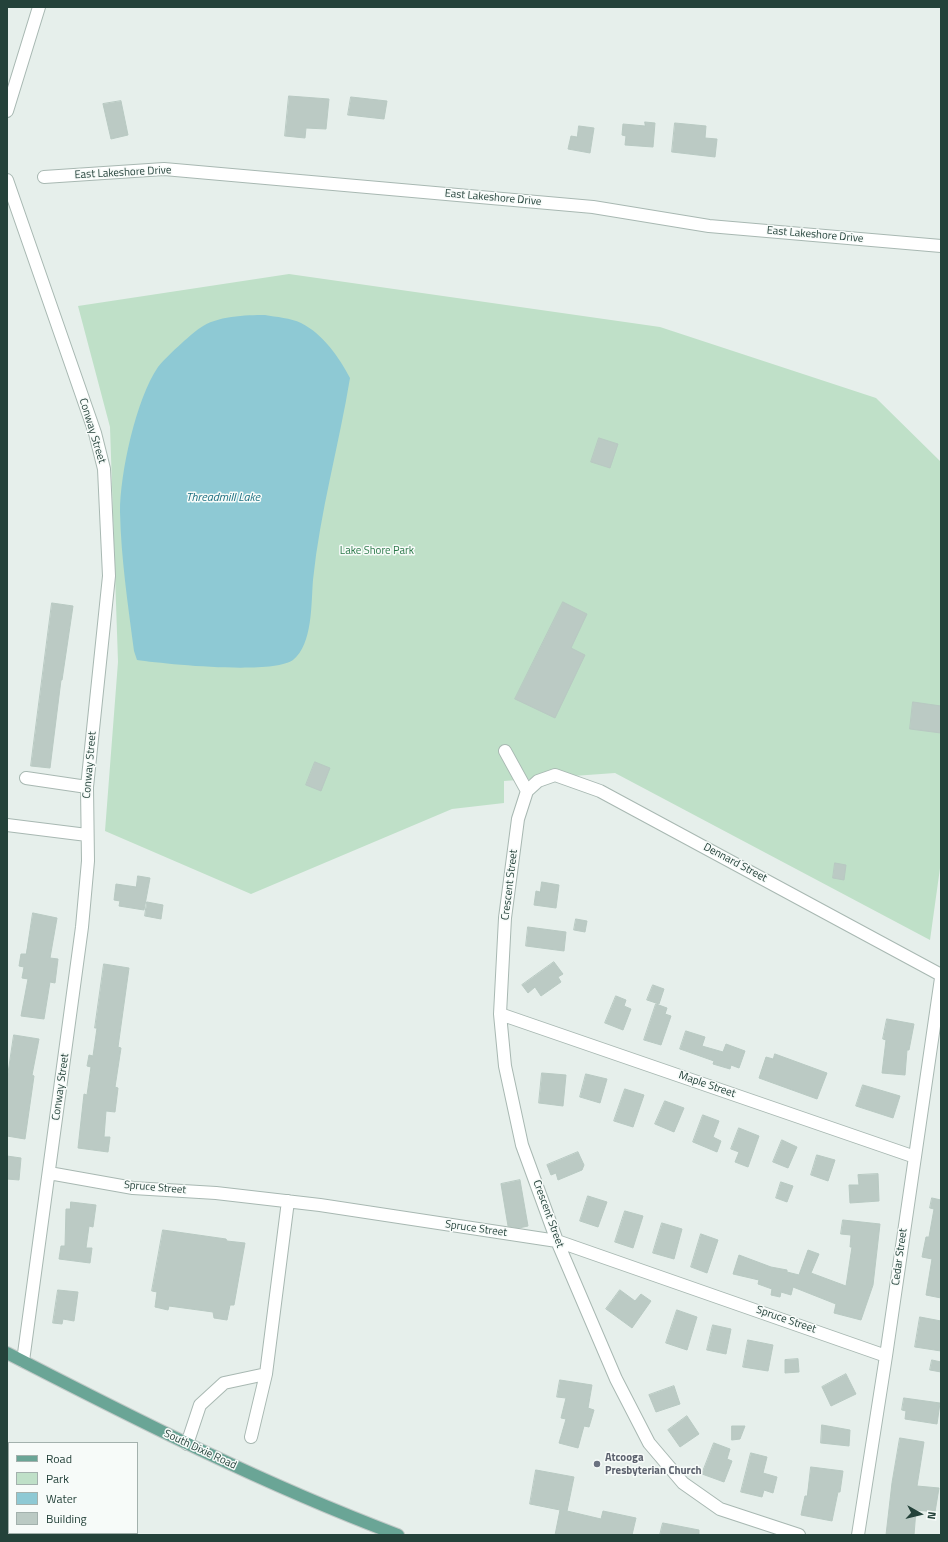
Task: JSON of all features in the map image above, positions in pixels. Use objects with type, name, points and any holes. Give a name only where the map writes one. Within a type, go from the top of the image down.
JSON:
[{"type":"main road","name":"South Dixie Road","points":[[7,1353],[187,1444],[333,1510],[398,1535]]},
{"type":"street","points":[[7,111],[39,7]]},
{"type":"street","name":"East Lakeshore Drive","points":[[44,177],[164,169],[593,207],[708,226],[941,246]]},
{"type":"street","name":"Conway Street","points":[[7,180],[95,433],[104,469],[109,576],[87,787],[87,886],[23,1361]]},
{"type":"street","points":[[505,751],[527,791]]},
{"type":"street","name":"Dennard Street","points":[[527,791],[538,781],[555,775],[600,791],[941,977]]},
{"type":"street","points":[[26,778],[87,787]]},
{"type":"street","name":"Crescent Street","points":[[527,791],[518,819],[506,911],[500,1014],[505,1066],[522,1145],[557,1241],[616,1379],[650,1443],[668,1466],[683,1483],[720,1509],[799,1535]]},
{"type":"street","points":[[7,825],[87,835]]},
{"type":"street","name":"Cedar Street","points":[[858,1535],[886,1356],[941,977]]},
{"type":"street","name":"Maple Street","points":[[500,1014],[914,1157]]},
{"type":"street","name":"Spruce Street","points":[[49,1173],[133,1188],[216,1193],[288,1201],[557,1241],[886,1356]]},
{"type":"street","points":[[251,1437],[266,1374],[288,1201]]},
{"type":"street","points":[[187,1444],[200,1405],[224,1382],[266,1374]]},
{"type":"green space","name":"Lake Shore Park","points":[[289,274],[660,327],[876,398],[941,462],[941,861],[930,940],[615,773],[504,781],[504,803],[452,809],[251,894],[105,831],[118,662],[110,427],[78,306]]},
{"type":"water","name":"Threadmill Lake","points":[[265,315],[293,320],[301,323],[316,333],[330,347],[350,378],[320,529],[308,634],[300,653],[293,660],[264,667],[242,668],[193,666],[137,660],[134,651],[125,582],[120,512],[126,457],[136,417],[143,398],[158,367],[178,346],[200,328],[214,321],[223,319],[240,316]]},
{"type":"building","points":[[289,96],[329,99],[326,129],[306,128],[305,138],[285,136]]},
{"type":"building","points":[[351,97],[387,101],[384,119],[348,115]]},
{"type":"building","points":[[121,101],[128,135],[111,139],[103,104]]},
{"type":"building","points":[[645,122],[655,123],[653,147],[625,145],[626,136],[622,135],[623,124],[645,126]]},
{"type":"building","points":[[675,123],[706,126],[705,138],[717,139],[715,157],[672,152]]},
{"type":"building","points":[[579,126],[594,128],[590,153],[568,149],[571,136],[577,137]]},
{"type":"building","points":[[599,438],[618,444],[610,468],[591,462]]},
{"type":"building","points":[[563,602],[587,614],[571,648],[585,655],[555,718],[515,699]]},
{"type":"building","points":[[52,603],[73,606],[61,680],[50,768],[31,766]]},
{"type":"building","points":[[913,702],[941,706],[941,733],[910,729]]},
{"type":"building","points":[[315,762],[330,768],[321,791],[306,785]]},
{"type":"building","points":[[835,863],[846,865],[844,880],[833,878]]},
{"type":"building","points":[[138,876],[150,878],[144,910],[119,906],[120,901],[114,900],[116,884],[136,887]]},
{"type":"building","points":[[542,882],[559,885],[556,908],[534,905],[536,891],[540,892]]},
{"type":"building","points":[[147,902],[163,905],[161,919],[145,916]]},
{"type":"building","points":[[33,913],[57,918],[50,958],[58,959],[55,983],[50,982],[44,1019],[21,1016],[28,979],[22,978],[24,967],[19,966],[21,954],[26,954]]},
{"type":"building","points":[[576,919],[587,921],[585,932],[574,930]]},
{"type":"building","points":[[528,927],[566,932],[564,951],[526,946]]},
{"type":"building","points":[[554,962],[563,974],[558,977],[561,982],[541,996],[535,987],[528,993],[522,985]]},
{"type":"building","points":[[104,964],[129,968],[118,1047],[121,1048],[115,1087],[118,1088],[115,1112],[106,1111],[104,1137],[110,1137],[108,1152],[78,1148],[84,1094],[87,1095],[91,1067],[87,1066],[89,1055],[93,1056],[97,1028],[95,1028]]},
{"type":"building","points":[[653,985],[664,989],[659,1004],[647,1000]]},
{"type":"building","points":[[616,996],[626,1000],[624,1006],[631,1009],[623,1030],[605,1023]]},
{"type":"building","points":[[656,1004],[667,1008],[665,1014],[671,1016],[661,1045],[644,1040]]},
{"type":"building","points":[[887,1019],[914,1024],[909,1050],[907,1050],[905,1075],[882,1073],[886,1040],[883,1039]]},
{"type":"building","points":[[686,1031],[705,1037],[702,1046],[723,1052],[726,1044],[745,1051],[739,1068],[731,1065],[730,1069],[713,1064],[714,1061],[680,1049]]},
{"type":"building","points":[[14,1035],[39,1039],[32,1075],[34,1076],[25,1139],[7,1136],[7,1080]]},
{"type":"building","points":[[775,1054],[827,1073],[817,1099],[759,1078],[766,1057],[773,1059]]},
{"type":"building","points":[[542,1073],[566,1075],[563,1106],[539,1103]]},
{"type":"building","points":[[586,1074],[607,1079],[600,1103],[580,1097]]},
{"type":"building","points":[[863,1085],[900,1096],[893,1118],[856,1106]]},
{"type":"building","points":[[625,1089],[644,1095],[633,1127],[614,1121]]},
{"type":"building","points":[[665,1101],[684,1108],[674,1132],[655,1124]]},
{"type":"building","points":[[703,1115],[719,1121],[713,1137],[721,1141],[717,1152],[693,1142]]},
{"type":"building","points":[[739,1128],[759,1136],[748,1167],[735,1162],[739,1152],[731,1149]]},
{"type":"building","points":[[782,1140],[797,1147],[788,1168],[773,1162]]},
{"type":"building","points":[[578,1152],[584,1165],[582,1170],[558,1180],[556,1173],[551,1175],[547,1165]]},
{"type":"building","points":[[817,1155],[835,1160],[828,1181],[811,1175]]},
{"type":"building","points":[[7,1156],[21,1158],[19,1180],[7,1179]]},
{"type":"building","points":[[878,1174],[879,1201],[850,1203],[849,1185],[859,1185],[858,1175]]},
{"type":"building","points":[[520,1180],[528,1226],[519,1228],[508,1226],[501,1184]]},
{"type":"building","points":[[781,1182],[793,1186],[787,1202],[776,1198]]},
{"type":"building","points":[[588,1196],[607,1202],[598,1227],[580,1221]]},
{"type":"building","points":[[932,1198],[941,1200],[941,1298],[926,1295],[932,1259],[922,1257],[926,1237],[929,1237],[934,1209],[930,1208]]},
{"type":"building","points":[[71,1202],[96,1205],[93,1227],[89,1226],[86,1248],[92,1248],[90,1263],[59,1259],[61,1246],[65,1246],[66,1209],[70,1209]]},
{"type":"building","points":[[625,1211],[643,1216],[633,1248],[615,1242]]},
{"type":"building","points":[[843,1220],[880,1224],[873,1285],[861,1320],[834,1313],[836,1304],[793,1287],[791,1295],[781,1292],[780,1297],[771,1295],[772,1289],[758,1284],[759,1280],[733,1274],[739,1255],[771,1267],[787,1270],[787,1272],[799,1275],[808,1250],[819,1254],[811,1273],[846,1286],[852,1247],[850,1247],[851,1235],[841,1234]]},
{"type":"building","points":[[662,1223],[682,1229],[674,1259],[653,1253]]},
{"type":"building","points":[[163,1230],[245,1243],[234,1305],[230,1305],[227,1320],[214,1318],[213,1312],[169,1306],[168,1310],[155,1307],[157,1292],[152,1291]]},
{"type":"building","points":[[701,1234],[718,1240],[707,1273],[691,1267]]},
{"type":"building","points":[[58,1290],[78,1292],[74,1321],[63,1319],[62,1324],[53,1323]]},
{"type":"building","points":[[620,1290],[635,1301],[641,1294],[651,1301],[632,1328],[606,1309]]},
{"type":"building","points":[[677,1310],[697,1317],[687,1350],[666,1343]]},
{"type":"building","points":[[920,1317],[941,1321],[941,1351],[915,1347]]},
{"type":"building","points":[[713,1325],[731,1329],[726,1354],[707,1350]]},
{"type":"building","points":[[748,1340],[773,1345],[768,1371],[743,1367]]},
{"type":"building","points":[[798,1359],[799,1372],[785,1373],[785,1360]]},
{"type":"building","points":[[932,1360],[941,1362],[941,1372],[930,1370]]},
{"type":"building","points":[[846,1374],[856,1394],[831,1406],[822,1387]]},
{"type":"building","points":[[560,1380],[592,1385],[588,1408],[594,1410],[589,1427],[584,1426],[578,1448],[559,1443],[566,1419],[561,1418],[566,1398],[557,1397]]},
{"type":"building","points":[[674,1386],[680,1404],[656,1412],[649,1395]]},
{"type":"building","points":[[904,1398],[940,1403],[937,1424],[905,1419],[906,1411],[902,1410]]},
{"type":"building","points":[[687,1416],[699,1434],[680,1447],[668,1430]]},
{"type":"building","points":[[822,1425],[850,1430],[849,1446],[821,1443]]},
{"type":"building","points":[[732,1426],[745,1426],[740,1439],[732,1440]]},
{"type":"building","points":[[900,1438],[924,1442],[917,1486],[939,1488],[935,1512],[916,1510],[914,1535],[886,1535],[892,1483]]},
{"type":"building","points":[[714,1443],[730,1449],[727,1459],[732,1461],[724,1482],[702,1474]]},
{"type":"building","points":[[751,1453],[767,1457],[763,1473],[777,1477],[773,1493],[764,1490],[762,1497],[741,1492]]},
{"type":"building","points":[[811,1467],[843,1471],[840,1492],[838,1492],[832,1521],[801,1515],[805,1496],[807,1496]]},
{"type":"building","points":[[536,1470],[574,1477],[567,1511],[601,1519],[603,1511],[636,1518],[632,1535],[555,1535],[560,1510],[530,1504]]},
{"type":"building","points":[[663,1523],[699,1530],[699,1535],[660,1535]]},
{"type":"place","name":"Atcooga Presbyterian Church","points":[[597,1464]]}]
